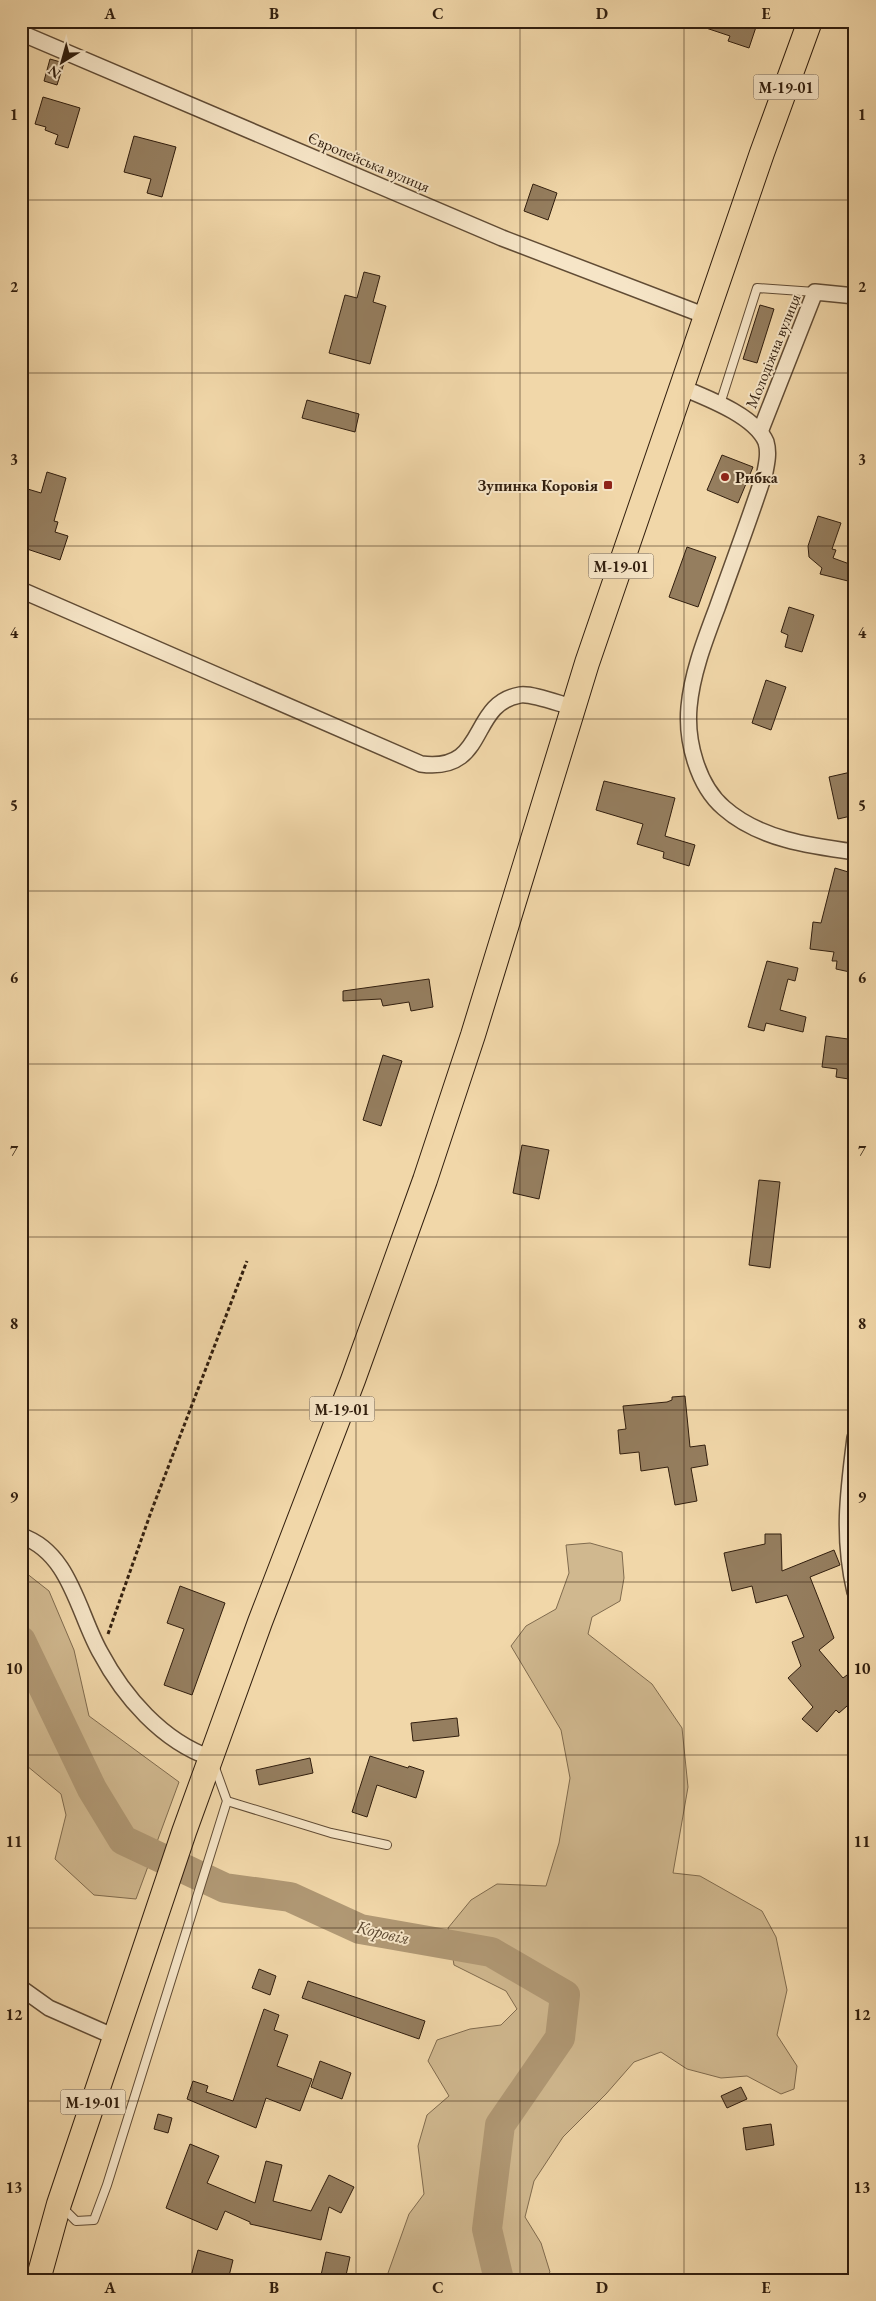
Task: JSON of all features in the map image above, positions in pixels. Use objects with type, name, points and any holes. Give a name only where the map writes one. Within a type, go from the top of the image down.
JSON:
[{"type":"main road","name":"М-19-01","points":[[38,2280],[59,2204],[184,1832],[260,1622],[353,1380],[425,1180],[473,1035],[572,707],[683,388],[706,316],[810,21]]},
{"type":"street","name":"Європейська вулиця","points":[[21,33],[502,238],[706,316]]},
{"type":"street","name":"Молодіжна вулиця","points":[[760,432],[816,292],[855,296]]},
{"type":"street","points":[[683,388],[720,404],[738,415],[760,432],[768,452],[765,472],[700,656],[692,688],[689,716],[693,751],[708,788],[723,807],[735,817],[748,825],[782,838],[811,846],[855,852]]},
{"type":"street","points":[[21,590],[421,764],[435,766],[453,762],[464,756],[487,718],[497,706],[522,694],[572,707]]},
{"type":"street","points":[[855,1438],[848,1560],[855,1592]]},
{"type":"street","points":[[21,1536],[46,1549],[60,1564],[101,1654],[119,1683],[142,1711],[190,1751],[211,1758]]},
{"type":"street","points":[[21,1988],[49,2008],[115,2037]]},
{"type":"lane","points":[[720,404],[757,288],[816,292]]},
{"type":"lane","points":[[59,2204],[76,2221],[94,2220],[108,2185],[227,1801],[224,1787],[211,1758]]},
{"type":"lane","points":[[227,1801],[331,1833],[387,1845]]},
{"type":"path","points":[[101,1654],[152,1512],[247,1261]]},
{"type":"shaded area","points":[[590,1543],[622,1552],[624,1578],[620,1601],[592,1617],[588,1634],[652,1684],[682,1728],[688,1787],[673,1873],[700,1876],[762,1911],[776,1937],[787,1990],[777,2035],[797,2066],[794,2089],[781,2094],[747,2076],[721,2078],[687,2069],[661,2052],[634,2062],[606,2094],[563,2137],[534,2181],[525,2217],[541,2243],[550,2272],[544,2280],[395,2280],[388,2273],[409,2214],[424,2194],[418,2146],[427,2115],[449,2096],[428,2061],[437,2040],[470,2029],[501,2025],[517,2009],[506,1991],[454,1965],[448,1928],[471,1900],[497,1884],[546,1886],[559,1843],[570,1778],[561,1730],[511,1646],[526,1626],[556,1609],[569,1573],[566,1545]]},
{"type":"shaded area","points":[[21,1569],[49,1591],[74,1650],[89,1716],[179,1782],[136,1899],[94,1895],[55,1859],[66,1815],[61,1794],[21,1761]]},
{"type":"building","points":[[694,21],[758,21],[749,48],[728,41],[730,36],[694,24]]},
{"type":"building","points":[[50,59],[64,63],[57,85],[44,81]]},
{"type":"building","points":[[43,97],[80,108],[68,148],[55,144],[58,135],[45,130],[46,127],[35,124]]},
{"type":"building","points":[[134,136],[176,147],[162,197],[147,193],[151,179],[124,172]]},
{"type":"building","points":[[533,184],[557,193],[548,220],[524,211]]},
{"type":"building","points":[[364,272],[380,276],[373,302],[386,306],[370,364],[329,353],[345,295],[357,298]]},
{"type":"building","points":[[760,305],[774,309],[757,363],[743,359]]},
{"type":"building","points":[[307,400],[359,414],[355,432],[302,418]]},
{"type":"building","points":[[722,455],[753,467],[738,503],[707,490]]},
{"type":"building","points":[[47,472],[66,478],[54,521],[58,522],[55,532],[68,536],[60,560],[21,547],[21,487],[41,493]]},
{"type":"building","points":[[818,516],[841,523],[832,549],[836,550],[833,558],[855,566],[852,582],[820,574],[822,568],[809,557],[808,546]]},
{"type":"building","points":[[687,547],[716,557],[698,607],[669,597]]},
{"type":"building","points":[[789,607],[814,615],[802,652],[785,647],[788,635],[781,632]]},
{"type":"building","points":[[766,680],[786,687],[771,730],[752,723]]},
{"type":"building","points":[[851,772],[855,786],[855,815],[838,819],[829,777]]},
{"type":"building","points":[[604,781],[675,798],[665,836],[695,845],[689,866],[663,858],[664,852],[637,844],[643,824],[596,810]]},
{"type":"building","points":[[835,868],[855,874],[855,906],[850,927],[848,957],[854,958],[850,972],[836,969],[837,961],[832,961],[834,952],[810,949],[813,922],[821,923]]},
{"type":"building","points":[[767,961],[798,968],[795,981],[788,979],[780,1010],[806,1017],[803,1032],[766,1023],[764,1031],[748,1027]]},
{"type":"building","points":[[429,979],[433,1007],[411,1011],[409,1002],[383,1006],[381,999],[343,1001],[343,991]]},
{"type":"building","points":[[826,1036],[855,1040],[855,1080],[836,1077],[837,1069],[822,1067]]},
{"type":"building","points":[[383,1055],[402,1061],[381,1126],[363,1120]]},
{"type":"building","points":[[522,1145],[549,1150],[539,1199],[513,1193]]},
{"type":"building","points":[[759,1180],[780,1182],[770,1268],[749,1265]]},
{"type":"building","points":[[685,1396],[690,1447],[705,1445],[708,1465],[691,1468],[697,1501],[675,1505],[668,1467],[641,1471],[639,1452],[620,1454],[618,1430],[626,1429],[623,1406],[667,1402],[672,1400],[672,1397]]},
{"type":"building","points":[[765,1534],[781,1534],[782,1571],[834,1550],[840,1565],[810,1577],[834,1638],[819,1650],[843,1678],[855,1669],[855,1699],[839,1713],[836,1710],[817,1732],[802,1719],[813,1707],[788,1678],[801,1666],[792,1642],[804,1637],[787,1595],[756,1603],[752,1586],[732,1591],[724,1553],[765,1544]]},
{"type":"building","points":[[180,1586],[225,1603],[192,1695],[164,1685],[184,1629],[167,1623]]},
{"type":"building","points":[[457,1718],[459,1736],[413,1741],[411,1723]]},
{"type":"building","points":[[370,1756],[424,1771],[416,1798],[377,1785],[367,1817],[352,1812]]},
{"type":"building","points":[[310,1758],[313,1773],[259,1785],[256,1770]]},
{"type":"building","points":[[259,1969],[276,1976],[270,1995],[252,1988]]},
{"type":"building","points":[[308,1981],[425,2021],[419,2039],[302,1998]]},
{"type":"building","points":[[264,2009],[279,2015],[274,2030],[288,2035],[277,2066],[312,2079],[300,2111],[266,2098],[256,2128],[187,2099],[193,2081],[208,2086],[206,2092],[233,2101]]},
{"type":"building","points":[[320,2061],[351,2073],[342,2099],[311,2087]]},
{"type":"building","points":[[741,2087],[747,2099],[727,2108],[721,2096]]},
{"type":"building","points":[[158,2114],[172,2118],[168,2133],[154,2129]]},
{"type":"building","points":[[771,2124],[774,2145],[746,2150],[743,2128]]},
{"type":"building","points":[[190,2144],[219,2156],[207,2183],[255,2203],[266,2161],[282,2165],[273,2201],[311,2211],[329,2175],[354,2187],[341,2213],[329,2207],[321,2240],[250,2224],[250,2222],[225,2211],[217,2230],[166,2208]]},
{"type":"building","points":[[198,2250],[233,2260],[228,2280],[190,2280]]},
{"type":"building","points":[[326,2252],[350,2257],[345,2280],[320,2280]]},
{"type":"waterway","name":"Коровія","points":[[21,1641],[92,1789],[123,1840],[225,1888],[290,1897],[360,1929],[491,1952],[565,1995],[560,2038],[500,2125],[487,2229],[499,2280]]},
{"type":"place","name":"Рибка","points":[[725,477]]},
{"type":"place","name":"Зупинка Коровія","points":[[608,485]]}]
